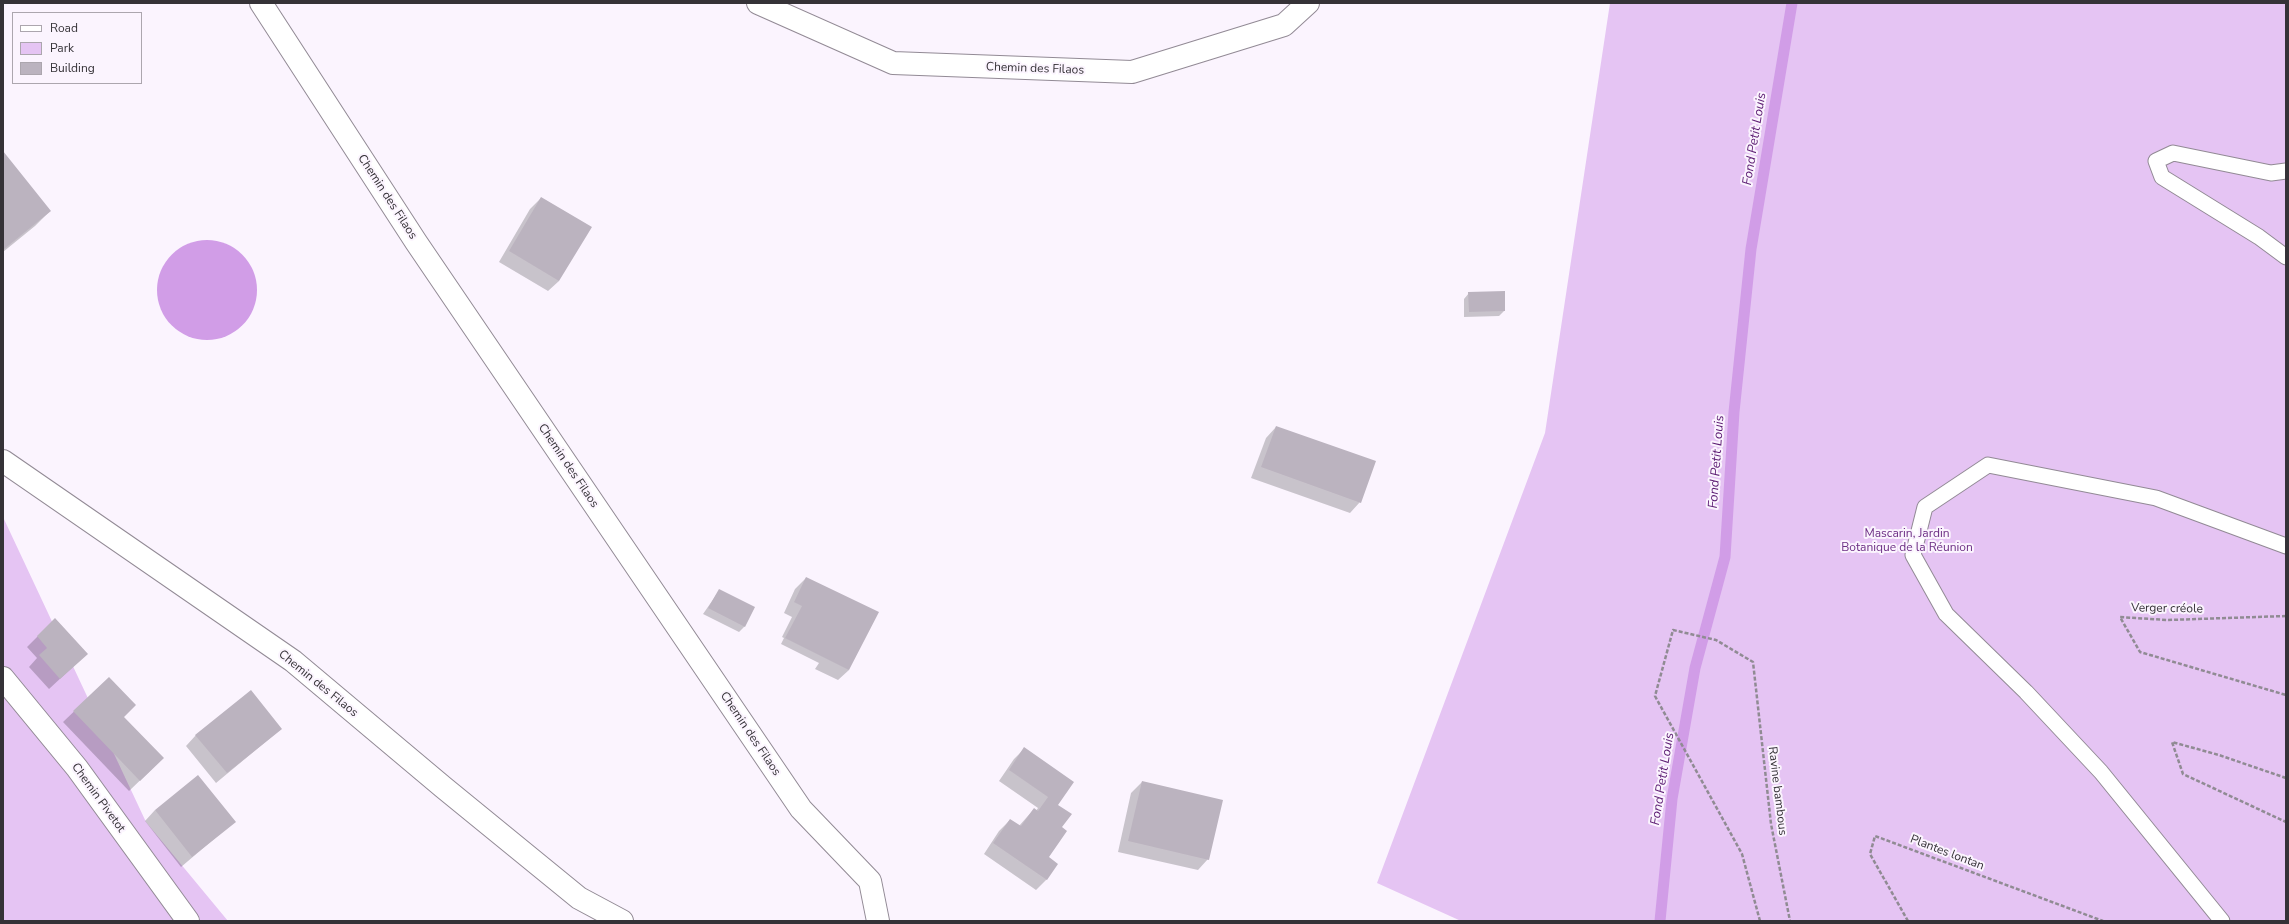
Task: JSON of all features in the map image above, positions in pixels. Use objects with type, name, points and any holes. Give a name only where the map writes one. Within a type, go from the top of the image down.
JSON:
[{"type":"street","name":"Chemin des Filaos","points":[[261,3],[421,249],[801,809],[870,880],[878,921]]},
{"type":"street","name":"Chemin des Filaos","points":[[758,3],[893,64],[1132,72],[1284,25],[1308,3]]},
{"type":"street","name":"Chemin des Filaos","points":[[3,461],[293,661],[443,787],[579,898],[622,921]]},
{"type":"street","name":"Chemin Pivetot","points":[[3,678],[77,768],[188,921]]},
{"type":"lane","points":[[2286,171],[2270,173],[2173,153],[2156,162],[2162,177],[2259,237],[2286,257]]},
{"type":"lane","points":[[2222,921],[2101,772],[2026,692],[1946,614],[1913,555],[1925,507],[1988,465],[2156,498],[2286,546]]},
{"type":"path","name":"Verger créole","points":[[2286,616],[2168,620],[2120,617],[2140,652],[2286,695]]},
{"type":"path","name":"Ravine bambous","points":[[1760,921],[1742,854],[1655,696],[1673,630],[1716,640],[1753,662],[1771,824],[1790,921]]},
{"type":"path","points":[[2286,778],[2219,755],[2172,742],[2183,774],[2286,822]]},
{"type":"path","name":"Plantes lontan","points":[[1908,921],[1870,854],[1875,836],[2103,921]]},
{"type":"green space","name":"Mascarin, Jardin Botanique de la Réunion","points":[[1610,3],[2286,3],[2286,921],[1461,921],[1377,883],[1545,433]]},
{"type":"green space","points":[[3,517],[146,822],[228,921],[3,921]]},
{"type":"shaded area","points":[[207,240],[217,241],[235,248],[249,262],[256,280],[256,300],[249,318],[235,332],[217,339],[207,340],[197,339],[179,332],[165,318],[158,300],[157,290],[158,280],[165,262],[179,248],[197,241]]},
{"type":"building","points":[[3,151],[51,211],[3,250]]},
{"type":"building","points":[[541,197],[592,227],[559,281],[509,251]]},
{"type":"building","points":[[1505,291],[1505,311],[1469,312],[1468,292]]},
{"type":"building","points":[[1276,426],[1376,461],[1361,503],[1261,467]]},
{"type":"building","points":[[806,577],[879,612],[849,670],[785,638],[802,606],[794,602]]},
{"type":"building","points":[[719,589],[755,607],[745,627],[708,608]]},
{"type":"building","points":[[55,618],[88,654],[60,679],[39,655],[47,648],[37,636]]},
{"type":"building","points":[[109,677],[136,705],[124,717],[164,758],[140,781],[73,711]]},
{"type":"building","points":[[251,690],[282,729],[227,773],[195,735]]},
{"type":"building","points":[[1024,747],[1074,782],[1058,805],[1072,814],[1062,827],[1067,831],[1049,857],[1058,864],[1047,880],[993,843],[1010,819],[1021,826],[1034,808],[1038,811],[1048,797],[1009,770]]},
{"type":"building","points":[[198,775],[236,822],[192,857],[155,810]]},
{"type":"building","points":[[1142,781],[1223,800],[1209,860],[1128,841]]},
{"type":"waterway","name":"Fond Petit Louis","points":[[1660,921],[1672,799],[1695,668],[1725,557],[1734,412],[1751,249],[1792,3]]}]
